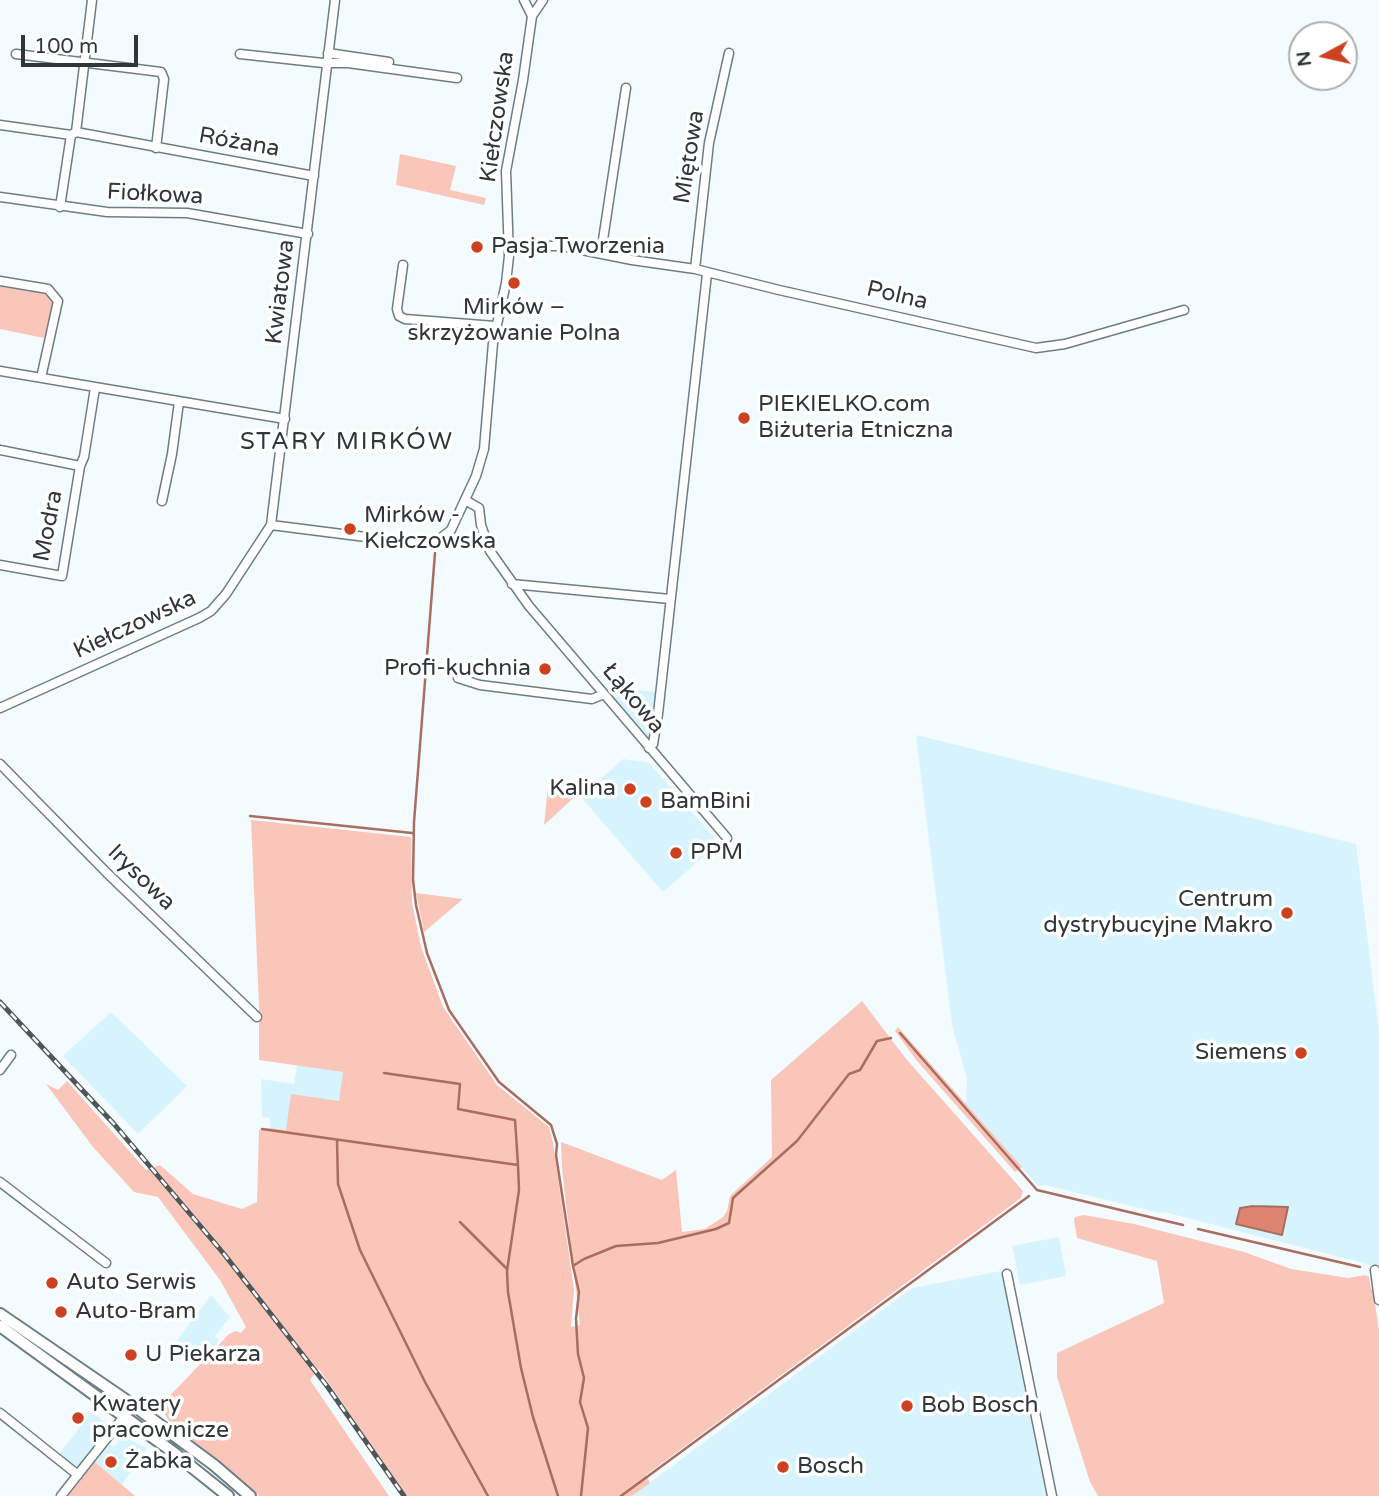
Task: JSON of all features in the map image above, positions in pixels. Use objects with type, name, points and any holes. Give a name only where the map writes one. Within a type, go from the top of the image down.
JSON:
[{"type":"main road","points":[[0,1314],[133,1405],[250,1496]]},
{"type":"main road","points":[[0,1326],[189,1463],[228,1496]]},
{"type":"street","points":[[60,206],[74,134],[92,0]]},
{"type":"street","name":"Kwiatowa","points":[[271,525],[335,0]]},
{"type":"street","points":[[524,0],[532,16]]},
{"type":"street","name":"Kiełczowska","points":[[0,708],[211,611],[226,594],[271,525],[428,544],[448,533],[465,500],[484,449],[495,326],[506,283],[509,246],[506,171],[532,16],[543,0]]},
{"type":"street","name":"Miętowa","points":[[695,269],[709,143],[729,53]]},
{"type":"street","points":[[16,54],[163,74],[156,148]]},
{"type":"street","points":[[240,54],[389,62]]},
{"type":"street","points":[[328,58],[457,78]]},
{"type":"street","points":[[601,253],[626,88]]},
{"type":"street","name":"Różana","points":[[0,125],[74,134],[314,176]]},
{"type":"street","name":"Fiołkowa","points":[[0,197],[107,212],[187,213],[308,234]]},
{"type":"street","name":"Polna","points":[[509,246],[562,246],[695,269],[707,274],[1036,348],[1065,344],[1184,310]]},
{"type":"street","points":[[403,265],[397,309],[399,316],[405,319],[495,326]]},
{"type":"street","points":[[649,748],[653,744],[658,714],[707,274]]},
{"type":"street","points":[[0,281],[48,289],[58,301],[41,378]]},
{"type":"street","points":[[0,371],[285,419]]},
{"type":"street","points":[[0,450],[80,466],[84,457],[96,388]]},
{"type":"street","points":[[162,501],[179,402]]},
{"type":"street","name":"Modra","points":[[0,565],[62,576],[80,466]]},
{"type":"street","name":"Łąkowa","points":[[465,500],[479,508],[485,538],[512,584],[727,838]]},
{"type":"street","points":[[512,584],[670,599]]},
{"type":"street","points":[[458,678],[480,685],[592,699],[604,694]]},
{"type":"street","name":"Irysowa","points":[[0,764],[107,873],[257,1017]]},
{"type":"street","points":[[0,1070],[11,1055]]},
{"type":"street","points":[[0,1182],[106,1263]]},
{"type":"street","points":[[1375,1270],[1379,1300]]},
{"type":"street","points":[[1007,1274],[1052,1496]]},
{"type":"street","points":[[61,1496],[133,1405]]},
{"type":"street","points":[[0,1413],[78,1475]]},
{"type":"shaded area","points":[[400,154],[456,166],[450,190],[486,198],[484,205],[396,185]]},
{"type":"shaded area","points":[[0,284],[50,294],[55,301],[53,316],[44,338],[0,329]]},
{"type":"shaded area","points":[[605,687],[657,692],[651,740]]},
{"type":"shaded area","points":[[916,735],[1356,844],[1379,1033],[1379,1267],[1164,1212],[1045,1185],[1038,1186],[966,1104],[967,1079],[952,1025]]},
{"type":"shaded area","points":[[623,759],[649,763],[719,843],[663,892],[581,797]]},
{"type":"shaded area","points":[[548,787],[580,792],[544,825]]},
{"type":"shaded area","points":[[251,820],[411,837],[412,903],[421,947],[443,1007],[497,1085],[549,1127],[574,1290],[571,1327],[580,1325],[561,1142],[662,1180],[676,1170],[682,1232],[705,1229],[723,1217],[730,1196],[772,1157],[771,1080],[862,1001],[907,1060],[1023,1191],[1021,1198],[646,1475],[650,1483],[632,1496],[406,1496],[319,1369],[310,1380],[389,1496],[259,1496],[169,1421],[160,1406],[229,1334],[236,1331],[241,1333],[246,1327],[220,1280],[158,1197],[134,1192],[93,1147],[46,1084],[58,1090],[67,1081],[146,1170],[160,1165],[193,1194],[242,1209],[257,1202],[259,1130],[286,1130],[291,1094],[339,1101],[343,1072],[259,1060]]},
{"type":"shaded area","points":[[416,893],[463,899],[424,932]]},
{"type":"shaded area","points":[[111,1012],[187,1086],[138,1134],[63,1056]]},
{"type":"shaded area","points":[[898,1027],[1022,1167],[1015,1172],[917,1061],[895,1031]]},
{"type":"shaded area","points":[[297,1065],[343,1072],[339,1101],[286,1130],[270,1128],[270,1118],[262,1117],[261,1079],[294,1084]]},
{"type":"shaded area","points":[[1288,1207],[1282,1235],[1236,1224],[1240,1208]]},
{"type":"shaded area","points":[[1084,1215],[1134,1224],[1244,1252],[1291,1269],[1348,1278],[1365,1275],[1369,1277],[1379,1332],[1379,1496],[1098,1496],[1090,1482],[1057,1377],[1057,1353],[1164,1303],[1157,1261],[1077,1238],[1074,1220],[1075,1217]]},
{"type":"shaded area","points":[[1059,1237],[1066,1276],[1020,1285],[1012,1246]]},
{"type":"shaded area","points":[[1001,1271],[1046,1496],[632,1496],[912,1288]]},
{"type":"shaded area","points":[[211,1295],[230,1317],[215,1336],[219,1340],[214,1347],[209,1344],[198,1359],[175,1343]]},
{"type":"shaded area","points":[[92,1412],[109,1426],[77,1467],[59,1454]]},
{"type":"shaded area","points":[[118,1434],[147,1448],[122,1485],[95,1462],[110,1444],[114,1447],[119,1441],[116,1438]]},
{"type":"shaded area","points":[[95,1462],[122,1485],[135,1496],[68,1496]]},
{"type":"waterway","points":[[435,553],[414,822],[413,880],[416,905],[427,953],[449,1010],[499,1082],[551,1125],[557,1144],[556,1155],[579,1292],[576,1319],[578,1354],[584,1378],[580,1402],[588,1428],[581,1496]]},
{"type":"waterway","points":[[250,816],[412,833]]},
{"type":"waterway","points":[[900,1033],[1037,1190],[1183,1225]]},
{"type":"waterway","points":[[573,1266],[616,1246],[658,1243],[716,1229],[729,1223],[733,1198],[797,1141],[849,1074],[860,1070],[877,1041],[891,1038]]},
{"type":"waterway","points":[[384,1073],[460,1084],[458,1109],[515,1120],[518,1165]]},
{"type":"waterway","points":[[262,1129],[518,1165],[519,1190],[507,1271],[508,1292],[521,1368],[533,1417],[558,1496]]},
{"type":"waterway","points":[[337,1140],[338,1184],[360,1250],[425,1382],[488,1496]]},
{"type":"waterway","points":[[621,1496],[1029,1196]]},
{"type":"waterway","points":[[460,1222],[507,1269]]},
{"type":"waterway","points":[[1198,1229],[1360,1267]]},
{"type":"railway","points":[[0,1002],[114,1124],[224,1254],[327,1386],[404,1496]]},
{"type":"place","name":"Pasja Tworzenia","points":[[477,247]]},
{"type":"place","name":"Mirków – skrzyżowanie Polna","points":[[514,283]]},
{"type":"place","name":"PIEKIELKO.com Biżuteria Etniczna","points":[[744,418]]},
{"type":"place","name":"Mirków - Kiełczowska","points":[[350,529]]},
{"type":"place","name":"Profi-kuchnia","points":[[545,669]]},
{"type":"place","name":"Kalina","points":[[630,789]]},
{"type":"place","name":"BamBini","points":[[646,802]]},
{"type":"place","name":"PPM","points":[[676,853]]},
{"type":"place","name":"Centrum dystrybucyjne Makro","points":[[1287,913]]},
{"type":"place","name":"Siemens","points":[[1301,1053]]},
{"type":"place","name":"Auto Serwis","points":[[52,1283]]},
{"type":"place","name":"Auto-Bram","points":[[61,1312]]},
{"type":"place","name":"U Piekarza","points":[[131,1355]]},
{"type":"place","name":"Bob Bosch","points":[[907,1406]]},
{"type":"place","name":"Kwatery pracownicze","points":[[78,1418]]},
{"type":"place","name":"Żabka","points":[[111,1462]]},
{"type":"place","name":"Bosch","points":[[783,1467]]},
{"type":"district","name":"STARY MIRKÓW","points":[[347,443]]}]
